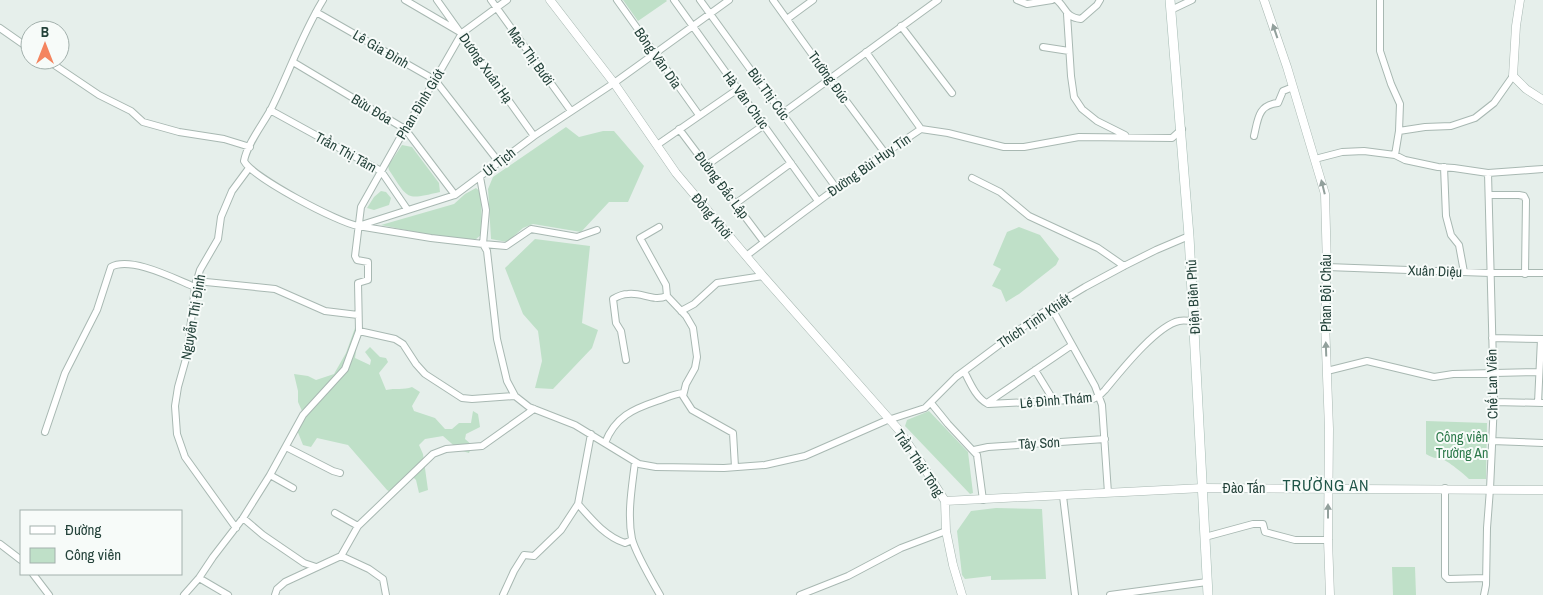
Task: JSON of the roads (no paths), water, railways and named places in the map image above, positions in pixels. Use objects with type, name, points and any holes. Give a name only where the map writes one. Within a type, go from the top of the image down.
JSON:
[{"type":"main road","name":"Điện Biên Phủ","points":[[1171,5],[1189,236],[1208,595]]},
{"type":"street","points":[[323,0],[250,147],[244,161],[249,168],[269,182],[349,225],[431,238],[506,246],[531,229],[577,237],[598,230]]},
{"type":"street","points":[[405,0],[462,33]]},
{"type":"street","name":"Dương Xuân Hạ","points":[[437,0],[534,136]]},
{"type":"street","name":"Mạc Thị Bưởi","points":[[491,0],[571,111]]},
{"type":"street","name":"Phan Đình Giót","points":[[358,315],[358,282],[367,281],[368,271],[367,261],[359,260],[355,256],[358,226],[363,203],[462,33],[507,0]]},
{"type":"street","name":"Đồng Khởi","points":[[550,0],[614,83],[676,173],[889,420]]},
{"type":"street","name":"Bông Văn Dĩa","points":[[617,0],[699,115]]},
{"type":"street","name":"Hà Văn Chúc","points":[[674,0],[818,201]]},
{"type":"street","name":"Bùi Thị Cúc","points":[[700,0],[837,189]]},
{"type":"street","name":"Út Tịch","points":[[358,226],[455,195],[534,136],[614,83],[729,0]]},
{"type":"street","name":"Trường Đúc","points":[[773,0],[885,153]]},
{"type":"street","points":[[787,19],[814,0]]},
{"type":"street","points":[[783,112],[938,0]]},
{"type":"street","points":[[1017,0],[1027,4],[1052,0]]},
{"type":"street","points":[[1057,0],[1067,14],[1073,18],[1081,19],[1097,6],[1100,0]]},
{"type":"street","points":[[1171,5],[1192,0]]},
{"type":"street","name":"Phan Bội Châu","points":[[1264,0],[1293,87],[1325,194],[1330,595]]},
{"type":"street","points":[[1380,0],[1380,51],[1400,104],[1399,131],[1395,155]]},
{"type":"street","points":[[1399,131],[1451,126],[1475,118],[1494,103],[1514,76],[1516,26],[1520,0]]},
{"type":"street","name":"Lê Gia Đỉnh","points":[[316,12],[436,80],[498,162]]},
{"type":"street","points":[[1067,14],[1070,76],[1074,97],[1082,110],[1097,122],[1128,137]]},
{"type":"street","points":[[901,26],[952,94]]},
{"type":"street","points":[[0,28],[20,42]]},
{"type":"street","points":[[1043,47],[1070,51]]},
{"type":"street","points":[[866,52],[921,129]]},
{"type":"street","name":"Bửu Đóa","points":[[293,62],[405,129],[455,195]]},
{"type":"street","points":[[62,70],[100,95],[131,110],[142,122],[250,147]]},
{"type":"street","points":[[1514,76],[1526,89],[1543,100]]},
{"type":"street","points":[[1254,136],[1260,111],[1270,104],[1278,103],[1283,91],[1293,87]]},
{"type":"street","points":[[657,145],[738,88]]},
{"type":"street","name":"Trần Thị Tâm","points":[[270,110],[381,171],[407,209]]},
{"type":"street","points":[[707,165],[764,125]]},
{"type":"street","name":"Đường Đắc Lập","points":[[679,129],[764,242]]},
{"type":"street","name":"Đường Bùi Huy Tín","points":[[746,256],[818,201],[921,129],[1004,146],[1024,146],[1079,137],[1172,138],[1182,130]]},
{"type":"street","points":[[1315,159],[1342,152],[1364,151],[1395,155],[1423,164],[1444,168],[1488,173],[1543,169]]},
{"type":"street","points":[[736,204],[791,163]]},
{"type":"street","name":"Nguyễn Thị Định","points":[[236,528],[189,464],[181,447],[176,428],[175,400],[187,355],[196,284],[202,265],[218,239],[221,217],[232,192],[249,168]]},
{"type":"street","points":[[1444,168],[1446,216],[1451,235],[1459,245],[1464,272]]},
{"type":"street","name":"Chế Lan Viên","points":[[1484,595],[1494,402],[1488,173]]},
{"type":"street","points":[[359,331],[395,338],[403,344],[425,374],[462,398],[515,396],[507,381],[500,357],[487,250],[483,244],[486,210],[480,177]]},
{"type":"street","points":[[972,178],[1000,192],[1029,216],[1098,248],[1124,266]]},
{"type":"street","points":[[1489,194],[1519,195],[1524,196],[1526,200],[1525,274]]},
{"type":"street","points":[[658,227],[640,238],[666,285],[667,296],[686,316],[693,328],[697,357],[695,368],[686,384],[683,396],[692,410],[733,433],[735,467]]},
{"type":"street","name":"Thích Tịnh Khiết","points":[[515,396],[529,407],[591,434],[639,464],[656,467],[735,467],[765,465],[805,456],[889,420],[925,408],[964,371],[1052,308],[1085,287],[1124,266],[1189,236]]},
{"type":"street","points":[[45,432],[65,373],[97,310],[111,267],[123,263],[196,284],[275,289],[325,311],[358,315],[359,331],[344,372],[303,415],[270,475],[243,518],[199,578],[184,595]]},
{"type":"street","name":"Xuân Diệu","points":[[1327,267],[1543,274]]},
{"type":"street","points":[[681,310],[694,304],[717,283],[763,276]]},
{"type":"street","points":[[626,360],[621,331],[616,323],[613,299],[631,293],[654,299],[667,296]]},
{"type":"street","points":[[1052,308],[1102,405],[1108,493]]},
{"type":"street","name":"Lê Đình Thám","points":[[986,403],[993,405],[1092,399],[1099,396],[1155,335],[1178,321],[1194,320]]},
{"type":"street","points":[[1492,338],[1542,339],[1539,372],[1540,403],[1494,402]]},
{"type":"street","points":[[964,371],[977,395],[986,403],[1072,345]]},
{"type":"street","points":[[1327,371],[1367,361],[1434,377],[1442,374],[1539,372]]},
{"type":"street","points":[[1035,370],[1054,401]]},
{"type":"street","points":[[605,443],[610,431],[622,418],[636,408],[673,394],[683,393]]},
{"type":"street","points":[[932,403],[948,424],[974,450],[978,458],[983,500]]},
{"type":"street","points":[[274,595],[277,588],[285,582],[341,556],[358,526],[434,454],[446,449],[482,446],[534,409]]},
{"type":"street","name":"Trần Thái Tông","points":[[889,420],[898,429],[920,460],[945,501],[946,530],[953,565],[962,595]]},
{"type":"street","points":[[503,595],[524,555],[534,556],[561,530],[578,504],[591,434]]},
{"type":"street","name":"Tây Sơn","points":[[974,450],[988,447],[1105,439]]},
{"type":"street","points":[[1492,441],[1543,442]]},
{"type":"street","points":[[286,447],[340,474]]},
{"type":"street","points":[[636,462],[630,501],[632,540],[650,579],[660,595]]},
{"type":"street","points":[[270,475],[293,488]]},
{"type":"street","name":"Đào Tấn","points":[[945,501],[1203,488],[1543,490]]},
{"type":"street","points":[[1446,488],[1445,576],[1448,578],[1486,578]]},
{"type":"street","points":[[1063,496],[1075,595]]},
{"type":"street","points":[[578,504],[596,524],[614,539],[625,543],[632,540]]},
{"type":"street","points":[[334,513],[358,526]]},
{"type":"street","points":[[243,518],[263,535],[304,563],[316,567]]},
{"type":"street","points":[[1205,537],[1253,524],[1263,524],[1266,532],[1295,540],[1328,540]]},
{"type":"street","points":[[800,595],[848,576],[901,548],[946,530]]},
{"type":"street","points":[[0,544],[20,559]]},
{"type":"street","points":[[341,556],[370,569],[383,579],[386,595]]},
{"type":"street","points":[[34,575],[49,595]]},
{"type":"street","points":[[199,578],[228,595]]},
{"type":"street","points":[[1110,595],[1207,582]]},
{"type":"district","name":"TRƯỜNG AN","points":[[1326,485]]},
{"type":"park label","name":"Công viên Trường An","points":[[1462,446]]}]
